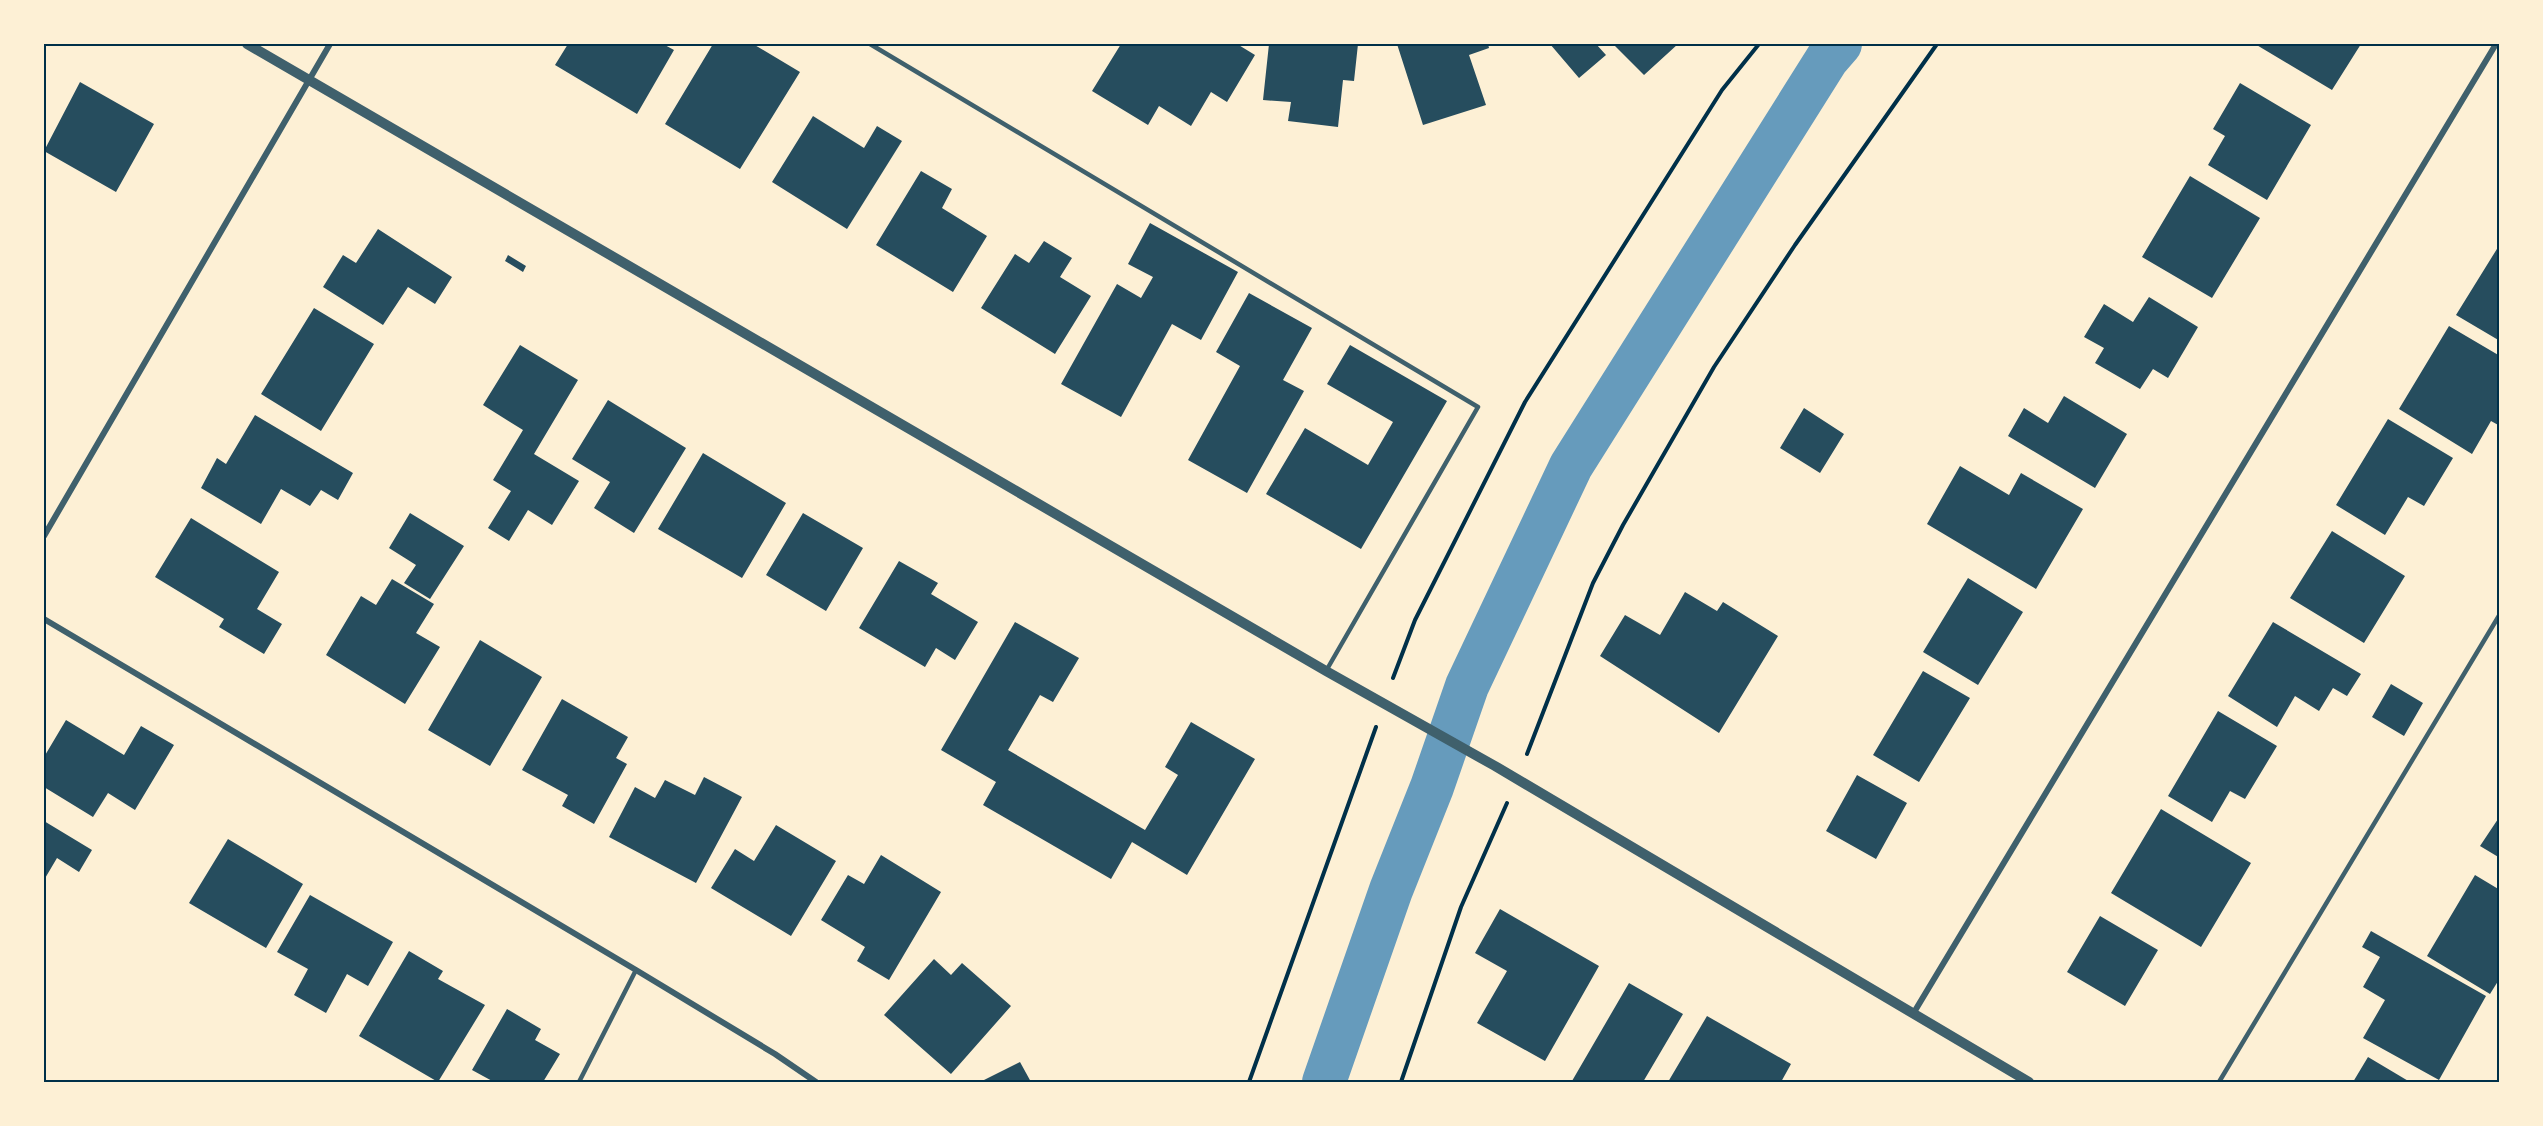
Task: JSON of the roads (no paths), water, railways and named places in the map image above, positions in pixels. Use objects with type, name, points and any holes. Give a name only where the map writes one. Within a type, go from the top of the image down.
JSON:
[{"type":"street","points":[[247,44],[1326,671],[1495,766],[2029,1083]]},
{"type":"street","points":[[44,536],[330,44]]},
{"type":"street","points":[[1913,1014],[2496,44]]},
{"type":"street","points":[[44,619],[636,970],[775,1054],[816,1083]]},
{"type":"lane","points":[[870,44],[1479,407],[1326,671]]},
{"type":"lane","points":[[2219,1083],[2499,614]]},
{"type":"lane","points":[[579,1083],[636,970]]},
{"type":"waterway","points":[[1324,1082],[1391,890],[1432,787],[1467,686],[1571,466],[1827,59],[1840,44]]}]
